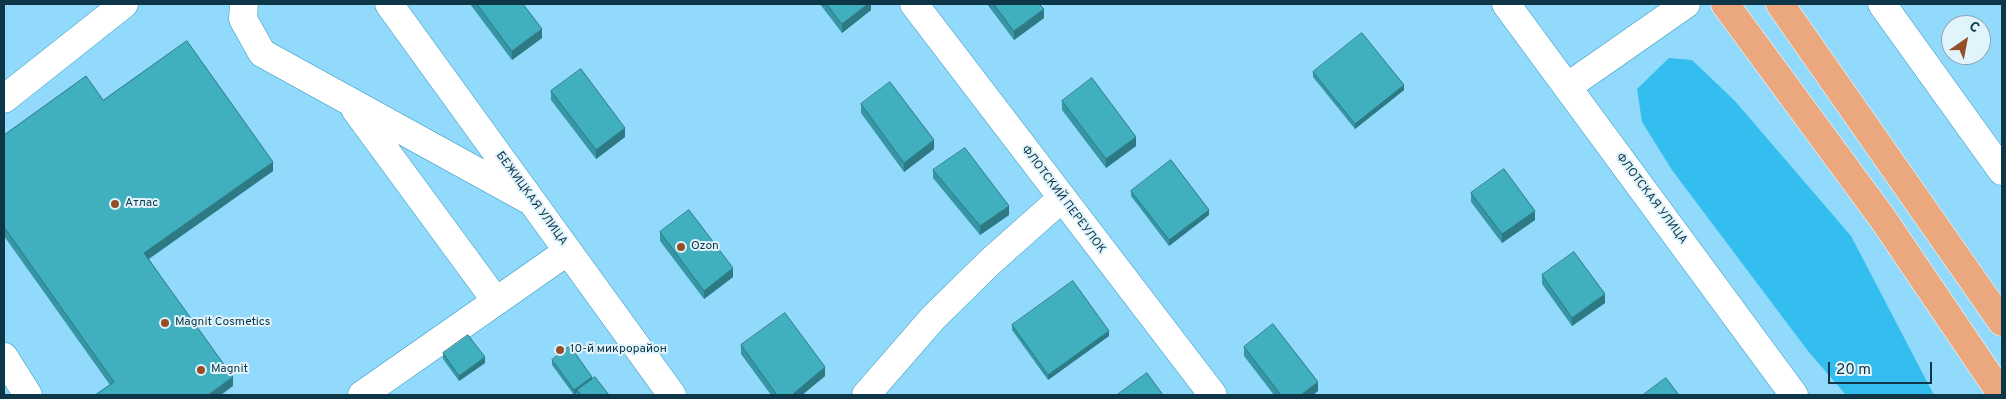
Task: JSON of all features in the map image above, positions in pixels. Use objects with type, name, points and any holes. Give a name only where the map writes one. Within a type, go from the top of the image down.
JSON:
[{"type":"main road","points":[[1725,4],[1883,219],[2002,395]]},
{"type":"main road","points":[[1780,4],[2002,322]]},
{"type":"street","points":[[4,99],[124,4]]},
{"type":"street","points":[[244,4],[243,19],[262,53],[533,202]]},
{"type":"street","name":"БЕЖИЦКАЯ УЛИЦА","points":[[389,4],[672,395]]},
{"type":"street","name":"ФЛОТСКИЙ ПЕРЕУЛОК","points":[[914,4],[1213,395]]},
{"type":"street","name":"ФЛОТСКАЯ УЛИЦА","points":[[1506,4],[1794,395]]},
{"type":"street","points":[[1567,87],[1686,4]]},
{"type":"street","points":[[1882,4],[2002,171]]},
{"type":"street","points":[[350,102],[496,301]]},
{"type":"street","points":[[866,395],[934,318],[990,262],[1062,198]]},
{"type":"street","points":[[362,395],[568,251]]},
{"type":"street","points":[[4,358],[28,395]]},
{"type":"shaded area","points":[[1669,58],[1692,60],[1735,101],[1851,236],[1934,395],[1846,395],[1808,351],[1672,170],[1642,122],[1637,89]]},
{"type":"building","points":[[477,4],[523,4],[542,29],[512,51]]},
{"type":"building","points":[[827,4],[868,4],[842,24]]},
{"type":"building","points":[[994,4],[1039,4],[1044,9],[1014,31]]},
{"type":"building","points":[[1362,33],[1404,85],[1355,124],[1313,72]]},
{"type":"building","name":"Атлас","points":[[187,41],[273,162],[144,253],[233,377],[208,395],[95,395],[114,382],[4,227],[4,135],[86,76],[103,100]]},
{"type":"building","points":[[581,69],[625,128],[596,150],[551,91]]},
{"type":"building","points":[[1092,78],[1136,137],[1106,159],[1062,101]]},
{"type":"building","points":[[890,82],[934,140],[904,163],[861,104]]},
{"type":"building","points":[[965,148],[1009,206],[980,226],[933,170]]},
{"type":"building","points":[[1171,160],[1209,210],[1169,240],[1131,191]]},
{"type":"building","points":[[1504,169],[1535,211],[1502,234],[1471,193]]},
{"type":"building","points":[[689,210],[733,268],[704,291],[660,232]]},
{"type":"building","points":[[1574,252],[1605,294],[1572,318],[1542,275]]},
{"type":"building","points":[[1073,281],[1109,331],[1048,375],[1012,325]]},
{"type":"building","points":[[785,313],[825,367],[792,395],[777,395],[741,345]]},
{"type":"building","points":[[1273,324],[1318,382],[1301,395],[1281,395],[1244,347]]},
{"type":"building","points":[[468,335],[485,357],[459,376],[443,353]]},
{"type":"building","points":[[570,346],[592,377],[574,390],[552,360]]},
{"type":"building","points":[[1147,373],[1163,395],[1117,395]]},
{"type":"building","points":[[595,377],[609,395],[581,395],[577,390]]},
{"type":"building","points":[[1666,378],[1679,395],[1643,395]]},
{"type":"place","name":"Атлас","points":[[115,204]]},
{"type":"place","name":"Ozon","points":[[681,247]]},
{"type":"place","name":"Magnit Cosmetics","points":[[165,323]]},
{"type":"place","name":"10-й микрорайон","points":[[560,350]]},
{"type":"place","name":"Magnit","points":[[201,370]]}]
